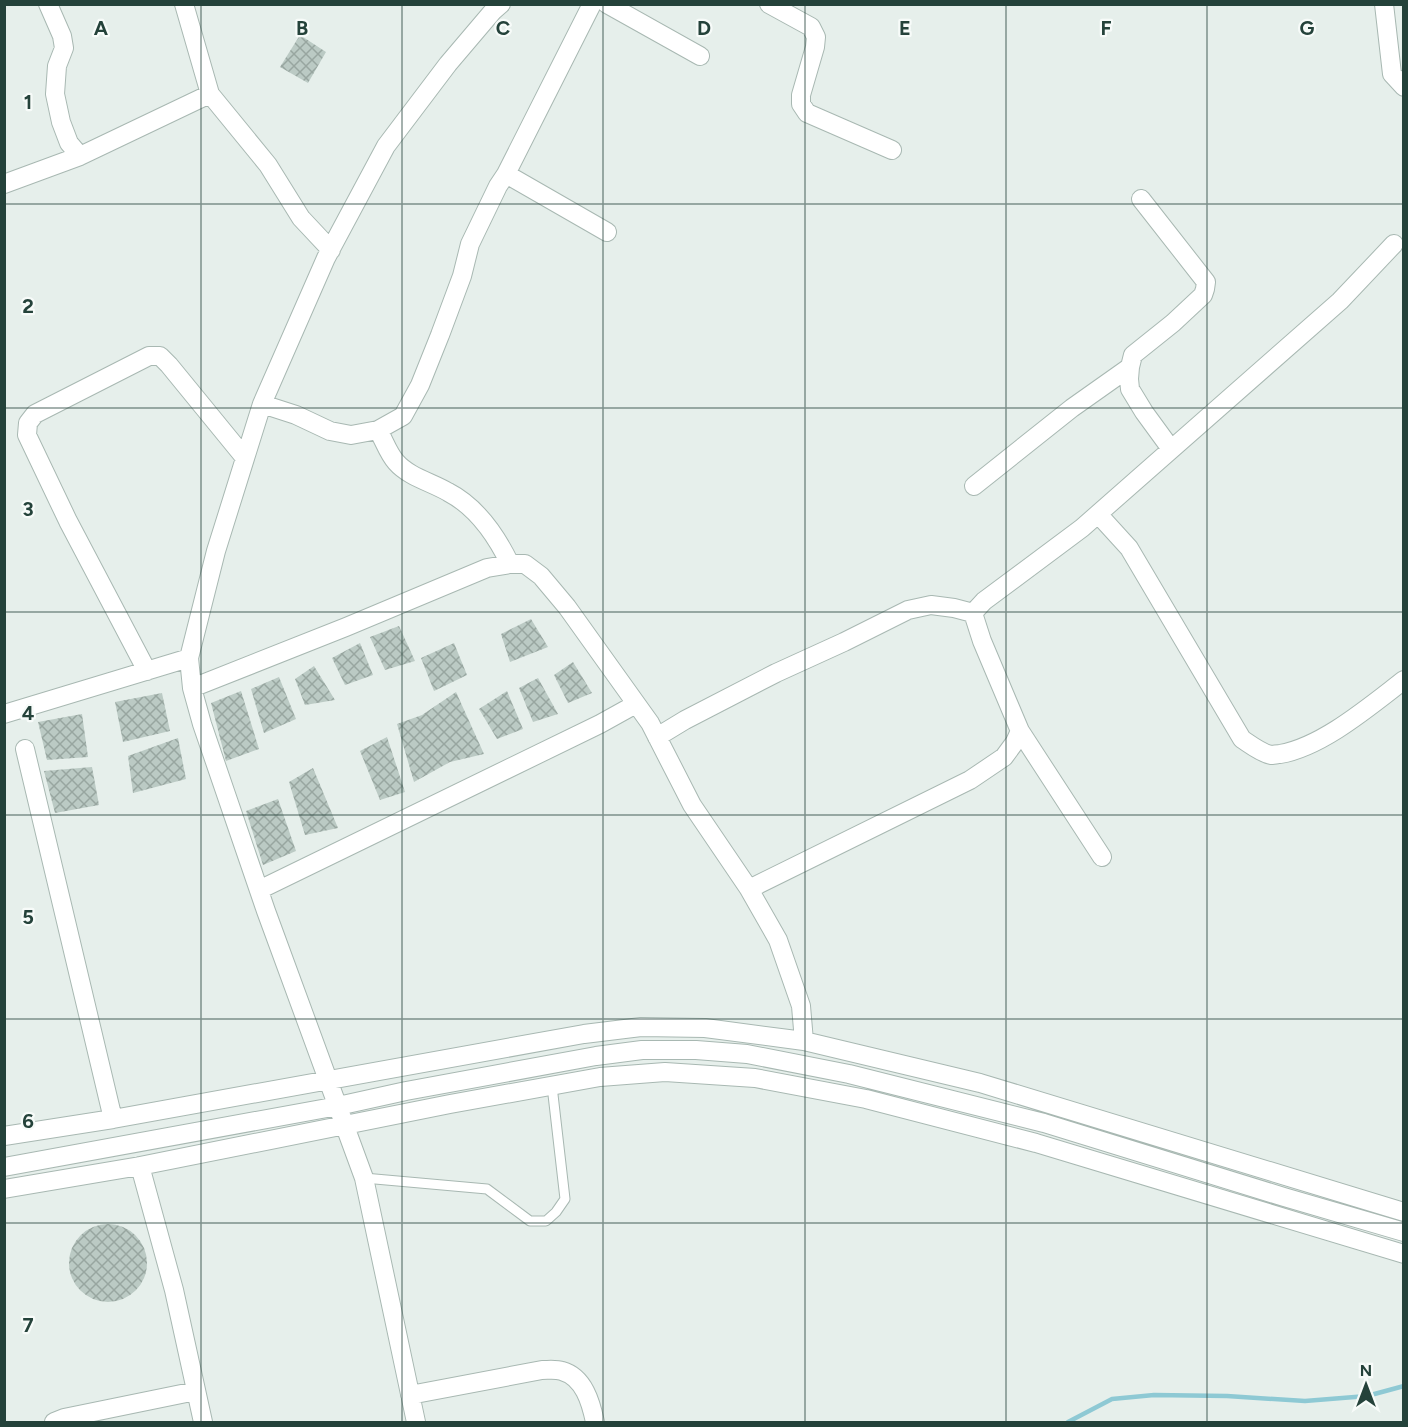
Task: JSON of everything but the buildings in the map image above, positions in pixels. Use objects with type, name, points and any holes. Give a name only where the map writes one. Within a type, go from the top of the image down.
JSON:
[{"type":"street","points":[[48,4],[62,36],[64,48],[57,66],[55,94],[61,122],[69,143],[80,156]]},
{"type":"street","points":[[184,4],[210,94],[268,165],[301,218],[331,250]]},
{"type":"street","points":[[416,1422],[364,1178],[259,890],[202,724],[192,688],[189,658],[216,551],[262,404],[331,250],[386,146],[448,64],[501,4]]},
{"type":"street","points":[[262,404],[296,415],[330,431],[351,435],[378,429],[403,416],[420,385],[462,276],[470,244],[592,4]]},
{"type":"street","points":[[607,4],[700,56]]},
{"type":"street","points":[[769,4],[811,27],[816,37],[801,94],[801,104],[807,113],[892,150]]},
{"type":"street","points":[[1384,4],[1392,74],[1404,87]]},
{"type":"street","points":[[4,184],[80,156],[210,94]]},
{"type":"street","points":[[506,174],[607,232]]},
{"type":"street","points":[[1141,199],[1206,282],[1203,295],[1134,355],[1130,367],[1130,389],[1171,449]]},
{"type":"street","points":[[973,613],[984,601],[1098,514],[1340,301],[1394,244]]},
{"type":"street","points":[[147,671],[68,521],[27,435],[28,423],[35,414],[148,356],[160,356],[245,458]]},
{"type":"street","points":[[974,486],[1072,408],[1130,367]]},
{"type":"street","points":[[378,429],[395,461],[408,472],[450,493],[475,511],[500,543],[510,564]]},
{"type":"street","points":[[1098,514],[1129,548],[1242,739],[1257,749],[1271,755],[1311,745],[1359,714],[1404,680]]},
{"type":"street","points":[[192,688],[487,568],[525,564],[542,576],[567,607],[650,723],[692,805],[749,889],[777,940],[801,1006],[804,1041]]},
{"type":"street","points":[[657,737],[776,673],[908,610],[931,605],[973,613]]},
{"type":"street","points":[[973,613],[1020,731],[1102,857]]},
{"type":"street","points":[[4,714],[189,658]]},
{"type":"street","points":[[259,890],[590,729],[636,704]]},
{"type":"street","points":[[749,889],[970,780],[1004,757],[1016,742],[1020,731]]},
{"type":"street","points":[[25,749],[112,1119]]},
{"type":"street","points":[[4,1136],[112,1119],[584,1034],[641,1027],[705,1028],[804,1041],[980,1083],[1404,1212]]},
{"type":"street","points":[[4,1167],[596,1056],[642,1050],[696,1050],[747,1054],[849,1074],[1044,1123],[1404,1232]]},
{"type":"street","points":[[4,1188],[140,1166],[450,1104],[600,1077],[665,1072],[755,1078],[866,1099],[1036,1143],[1404,1254]]},
{"type":"street","points":[[140,1166],[174,1290],[203,1422]]},
{"type":"street","points":[[410,1395],[543,1370],[563,1371],[574,1378],[585,1390],[595,1422]]},
{"type":"street","points":[[54,1422],[196,1391]]},
{"type":"lane","points":[[364,1178],[487,1189],[530,1221],[546,1221],[565,1199],[552,1086]]},
{"type":"waterway","points":[[1068,1422],[1112,1399],[1154,1395],[1227,1396],[1305,1401],[1367,1396],[1404,1386]]}]
